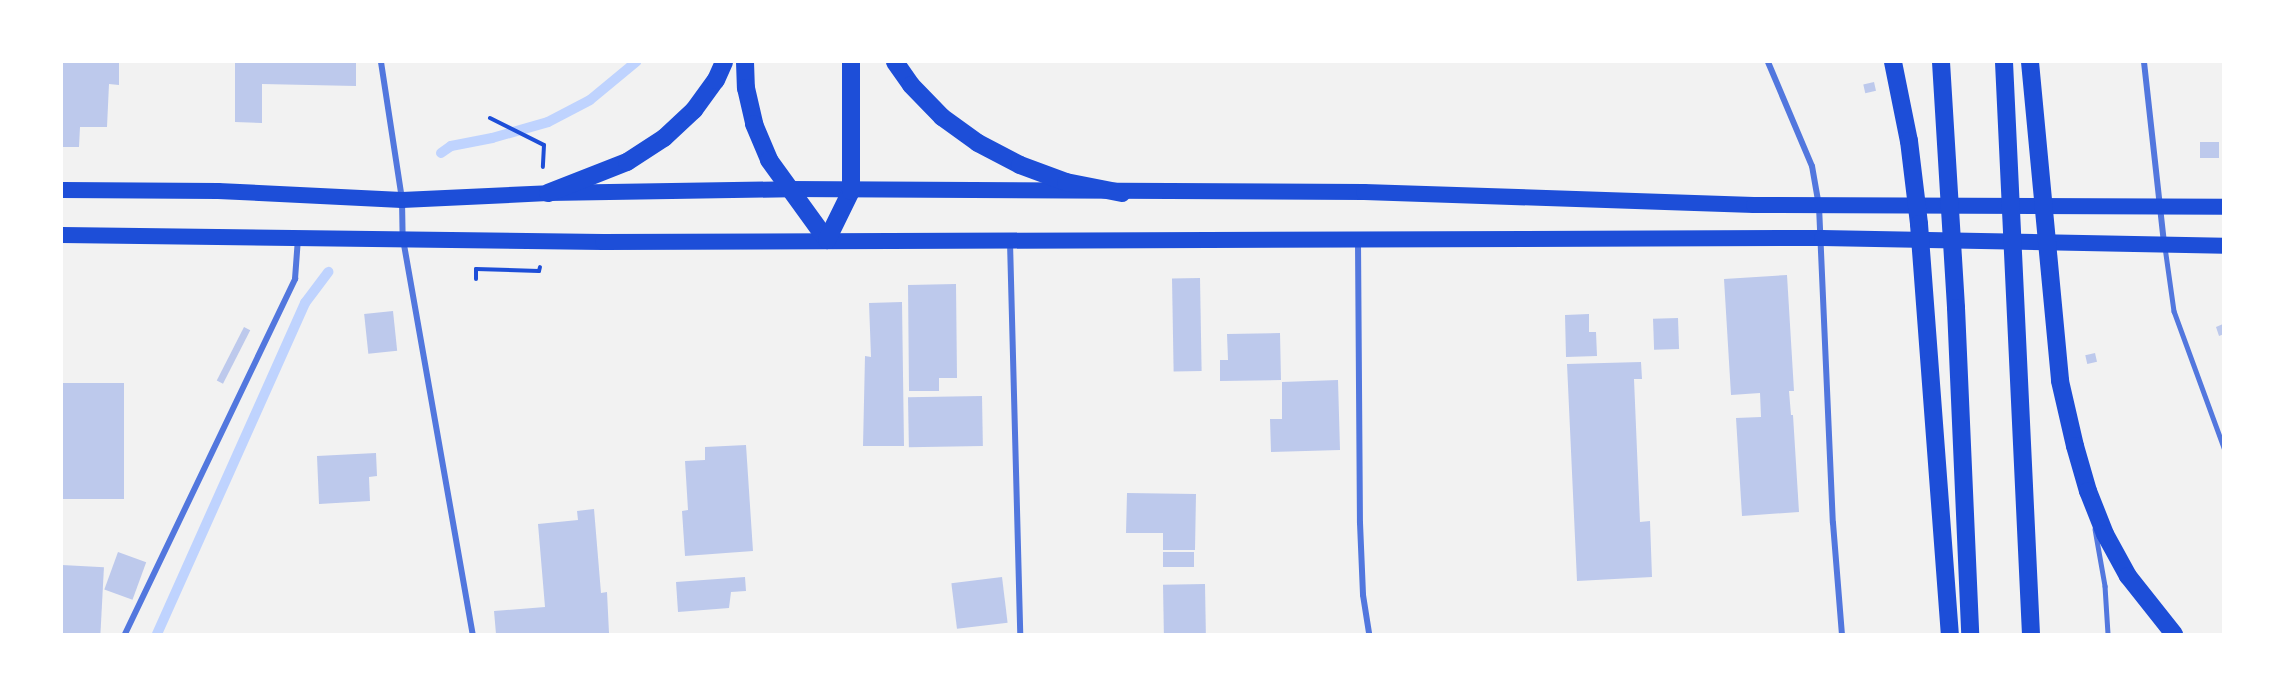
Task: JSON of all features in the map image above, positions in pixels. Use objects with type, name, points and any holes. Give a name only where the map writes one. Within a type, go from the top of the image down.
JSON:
[{"type":"highway","points":[[548,193],[627,162],[664,138],[694,110],[716,80],[724,62]]},
{"type":"highway","points":[[745,62],[746,88],[754,124],[769,160],[827,240]]},
{"type":"highway","points":[[827,240],[851,191],[851,62]]},
{"type":"highway","points":[[895,62],[911,85],[942,117],[978,143],[1020,165],[1066,182],[1122,193]]},
{"type":"highway","points":[[1893,62],[1909,141],[1950,634]]},
{"type":"highway","points":[[1941,62],[1956,308],[1970,634]]},
{"type":"highway","points":[[2004,62],[2031,634]]},
{"type":"highway","points":[[2030,62],[2060,381],[2088,491],[2105,534],[2128,576],[2174,634]]},
{"type":"highway","points":[[62,190],[218,191],[402,200],[548,193],[790,189],[1122,193],[1364,192],[1819,206],[2223,207]]},
{"type":"highway","points":[[62,235],[603,242],[1822,238],[2223,246]]},
{"type":"street","points":[[381,62],[402,200],[403,239],[473,634]]},
{"type":"street","points":[[1768,62],[1812,166],[1819,206],[1833,523],[1842,634]]},
{"type":"street","points":[[2144,62],[2165,245]]},
{"type":"street","points":[[125,634],[295,279],[298,238]]},
{"type":"street","points":[[1358,239],[1360,523],[1363,595],[1369,634]]},
{"type":"street","points":[[1010,241],[1020,634]]},
{"type":"lane","points":[[2165,245],[2174,311],[2223,448]]},
{"type":"lane","points":[[2088,491],[2105,586],[2108,634]]},
{"type":"path","points":[[490,118],[544,145]]},
{"type":"path","points":[[476,279],[476,269],[539,271]]},
{"type":"building","points":[[62,62],[119,62],[119,85],[109,84],[107,127],[80,127],[79,147],[62,147]]},
{"type":"building","points":[[235,62],[356,62],[356,86],[262,84],[262,123],[235,122]]},
{"type":"building","points":[[1874,82],[1876,91],[1865,93],[1863,84]]},
{"type":"building","points":[[2200,142],[2219,142],[2219,158],[2200,158]]},
{"type":"building","points":[[1787,275],[1794,391],[1789,391],[1791,415],[1793,415],[1799,512],[1742,516],[1736,418],[1761,417],[1760,393],[1731,395],[1724,279]]},
{"type":"building","points":[[1172,278],[1200,278],[1202,371],[1174,371]]},
{"type":"building","points":[[956,284],[957,378],[939,378],[939,391],[909,391],[908,285]]},
{"type":"building","points":[[902,302],[904,446],[863,446],[865,356],[871,357],[869,303]]},
{"type":"building","points":[[393,311],[397,351],[368,354],[364,314]]},
{"type":"building","points":[[1589,314],[1589,332],[1596,332],[1597,356],[1566,357],[1565,315]]},
{"type":"building","points":[[1678,318],[1679,349],[1654,350],[1653,319]]},
{"type":"building","points":[[2223,324],[2224,334],[2219,336],[2216,327]]},
{"type":"building","points":[[244,327],[250,330],[223,384],[217,380]]},
{"type":"building","points":[[1280,333],[1281,380],[1220,381],[1220,360],[1228,360],[1227,334]]},
{"type":"building","points":[[2095,353],[2097,362],[2087,364],[2085,355]]},
{"type":"building","points":[[1641,362],[1642,379],[1634,379],[1640,522],[1650,521],[1652,577],[1577,581],[1567,364]]},
{"type":"building","points":[[1338,380],[1340,450],[1271,452],[1270,419],[1282,419],[1282,382]]},
{"type":"building","points":[[63,383],[124,383],[124,499],[63,499]]},
{"type":"building","points":[[982,396],[983,446],[909,447],[908,397]]},
{"type":"building","points":[[746,445],[753,551],[685,556],[682,511],[688,510],[685,461],[705,460],[705,447]]},
{"type":"building","points":[[376,453],[377,476],[369,477],[370,501],[319,504],[317,456]]},
{"type":"building","points":[[1127,493],[1196,494],[1195,550],[1163,550],[1163,533],[1126,533]]},
{"type":"building","points":[[594,509],[601,593],[607,592],[609,633],[496,634],[494,611],[545,607],[538,524],[578,520],[577,511]]},
{"type":"building","points":[[118,552],[146,562],[133,600],[104,590]]},
{"type":"building","points":[[1163,552],[1194,552],[1194,567],[1163,567]]},
{"type":"building","points":[[62,565],[104,567],[100,634],[62,634]]},
{"type":"building","points":[[745,577],[746,591],[731,592],[729,608],[678,612],[676,582]]},
{"type":"building","points":[[1002,577],[1008,623],[957,629],[951,583]]},
{"type":"building","points":[[1205,584],[1206,634],[1164,634],[1163,585]]},
{"type":"waterway","points":[[441,153],[451,146],[492,138],[548,122],[590,100],[636,62]]},
{"type":"waterway","points":[[157,634],[305,303],[328,272]]}]
